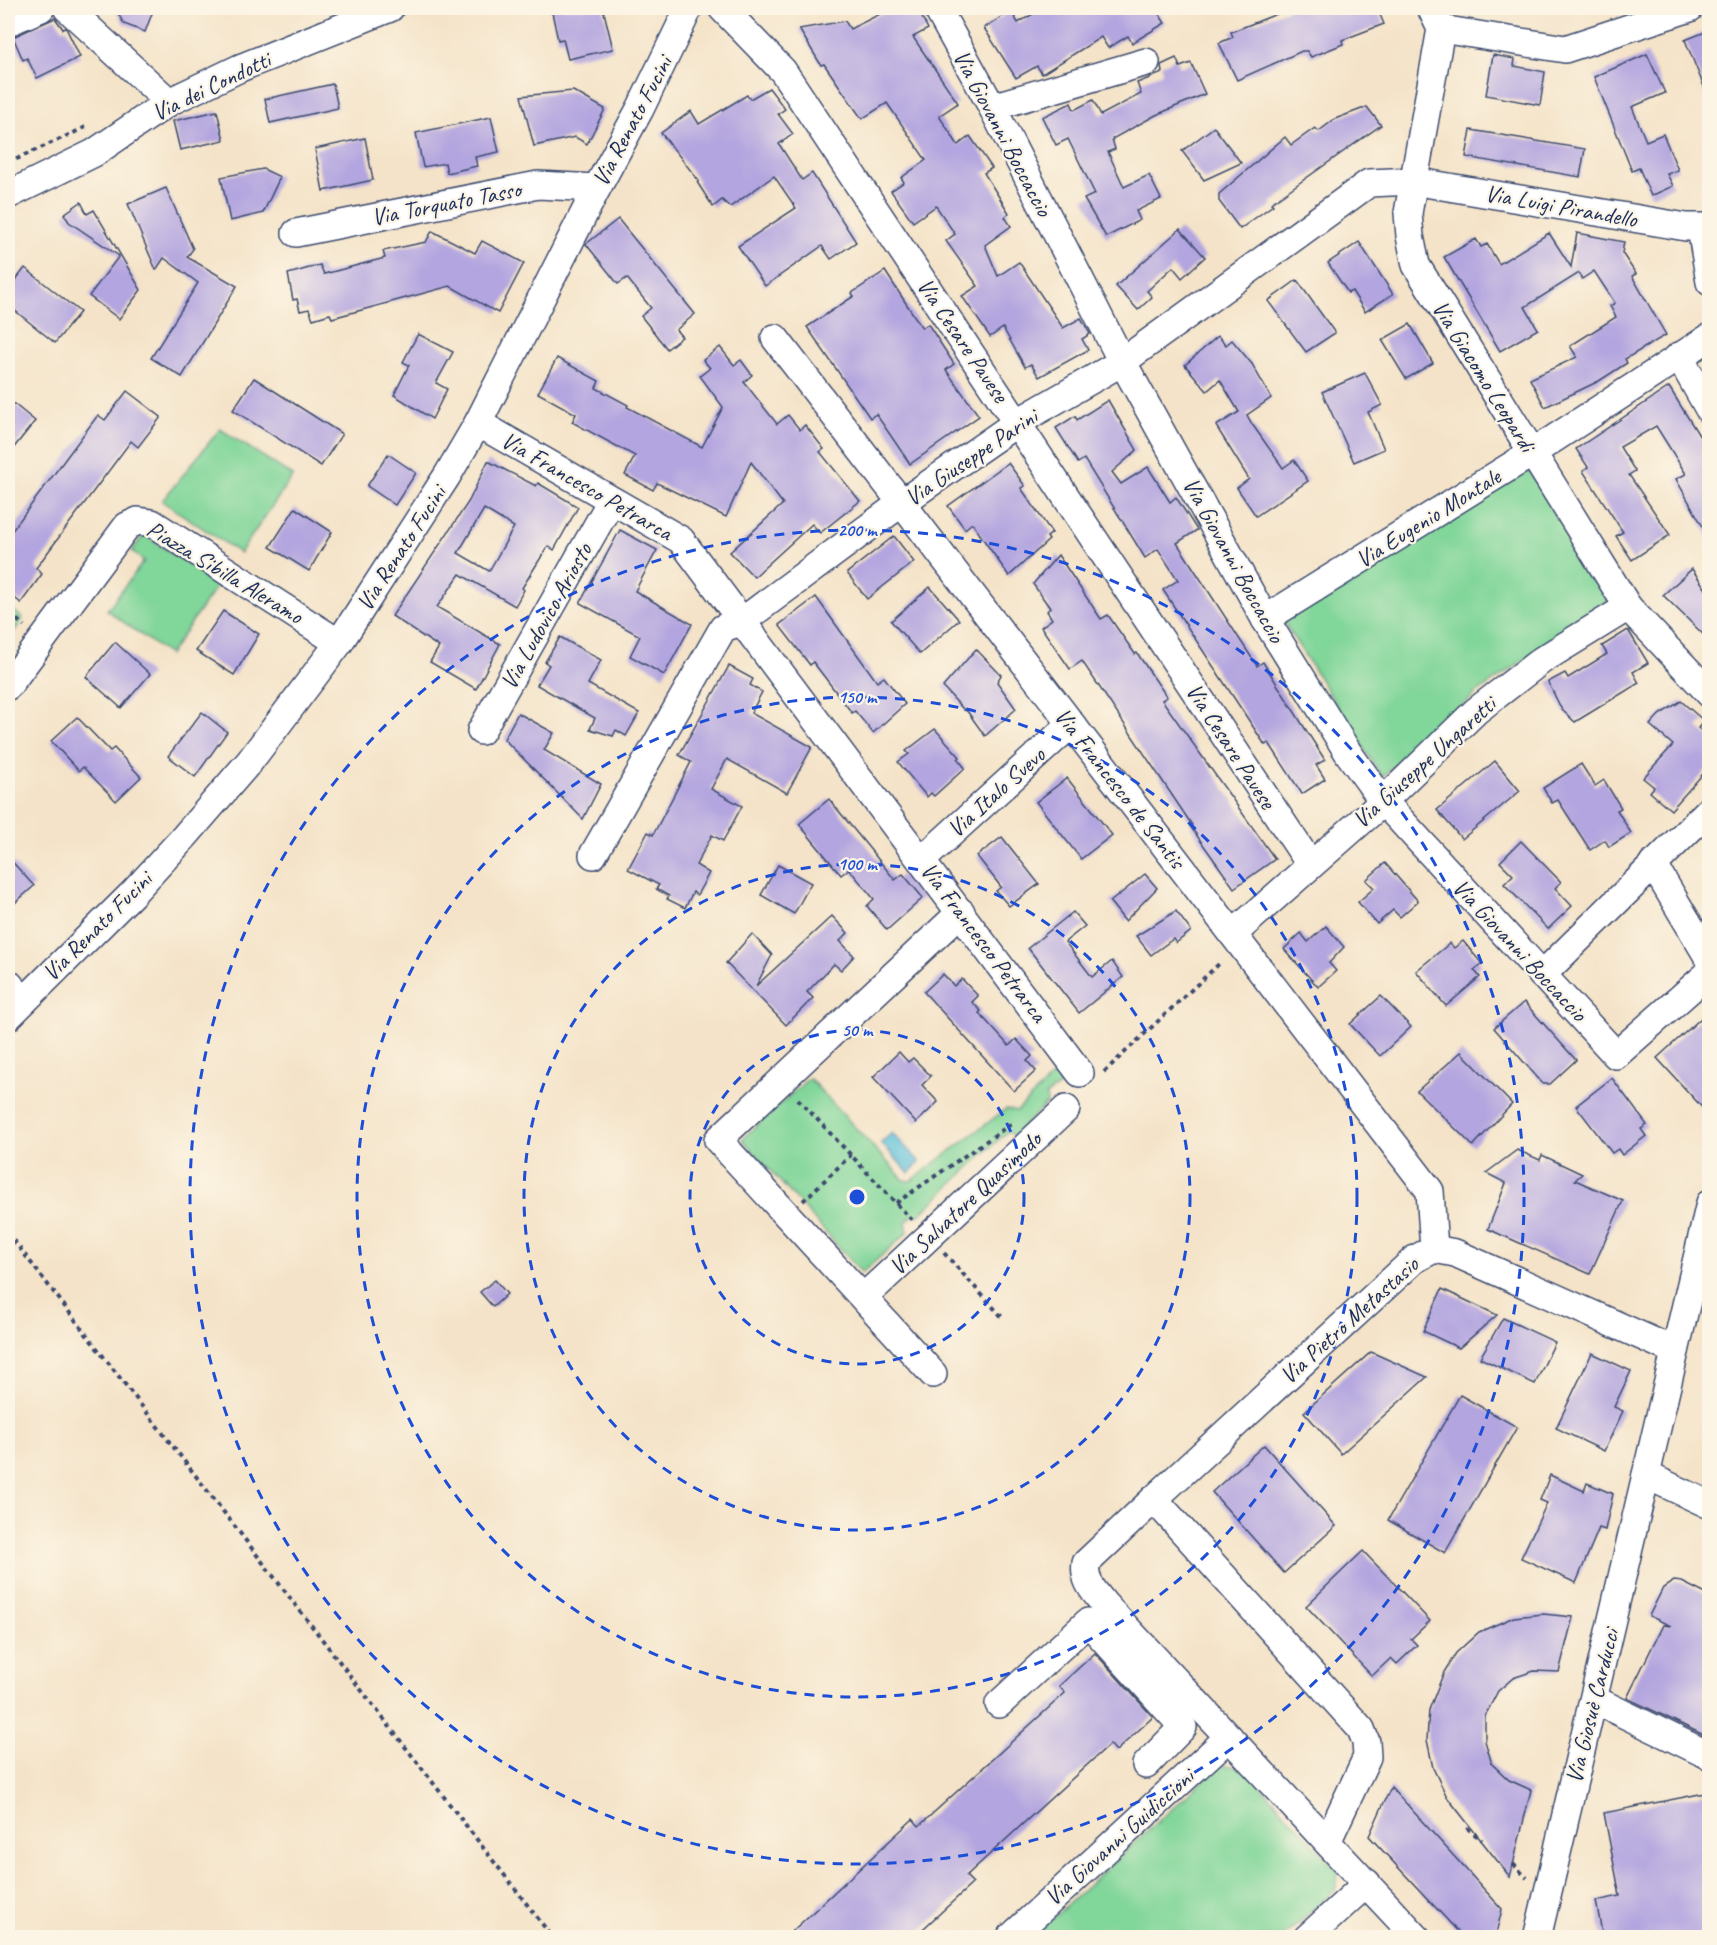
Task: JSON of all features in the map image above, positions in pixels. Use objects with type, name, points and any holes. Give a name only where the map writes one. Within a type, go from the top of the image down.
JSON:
[{"type":"street","points":[[8,22],[41,8]]},
{"type":"street","points":[[67,8],[169,102]]},
{"type":"street","name":"Via dei Condotti","points":[[8,195],[69,167],[109,144],[169,102],[240,68],[390,8]]},
{"type":"street","name":"Via Cesare Pavese","points":[[722,8],[783,71],[1310,864]]},
{"type":"street","name":"Via Giovanni Boccaccio","points":[[937,8],[992,107],[1122,362],[1265,618],[1349,754],[1383,801],[1616,1055],[1710,972]]},
{"type":"street","points":[[1436,18],[1565,49],[1690,8]]},
{"type":"street","name":"Via Renato Fucini","points":[[13,1000],[132,894],[250,761],[339,643],[441,485],[478,423],[597,188],[696,9]]},
{"type":"street","name":"Via Giacomo Leopardi","points":[[1436,18],[1409,225],[1416,265],[1628,607],[1710,694]]},
{"type":"street","points":[[992,107],[1146,62]]},
{"type":"street","name":"Via Giuseppe Parini","points":[[593,855],[723,628],[741,622],[900,504],[1018,422],[1122,362],[1369,183],[1413,181]]},
{"type":"street","name":"Via Luigi Pirandello","points":[[1413,181],[1705,228]]},
{"type":"street","name":"Via Torquato Tasso","points":[[296,233],[538,185],[597,188]]},
{"type":"street","points":[[1705,228],[1710,282]]},
{"type":"street","name":"Via Eugenio Montale","points":[[1265,618],[1532,453],[1710,337]]},
{"type":"street","name":"Via Francesco de Santis","points":[[775,338],[900,504],[1430,1191],[1434,1249]]},
{"type":"street","points":[[1679,356],[1710,411]]},
{"type":"street","name":"Via Francesco Petrarca","points":[[478,423],[681,540],[1080,1073]]},
{"type":"street","name":"Via Ludovico Ariosto","points":[[481,731],[611,501]]},
{"type":"street","name":"Piazza Sibilla Aleramo","points":[[8,686],[127,526],[138,521],[152,523],[339,643]]},
{"type":"street","name":"Via Giuseppe Ungaretti","points":[[1237,939],[1310,864],[1383,801],[1476,711],[1542,660],[1628,607]]},
{"type":"street","name":"Via Italo Svevo","points":[[922,860],[1070,725]]},
{"type":"street","points":[[1542,975],[1710,809]]},
{"type":"street","points":[[1653,864],[1710,960]]},
{"type":"street","points":[[933,1374],[718,1140],[961,912]]},
{"type":"street","name":"Via Salvatore Quasimodo","points":[[864,1297],[1066,1109]]},
{"type":"street","name":"Via Giosuè Carducci","points":[[1537,1938],[1595,1700],[1710,1203]]},
{"type":"street","name":"Via Pietro Metastasio","points":[[1417,1938],[1229,1737],[1097,1614],[1085,1573],[1086,1563],[1415,1259],[1434,1249],[1455,1253],[1675,1351]]},
{"type":"street","points":[[1646,1475],[1710,1506]]},
{"type":"street","points":[[1154,1500],[1361,1730],[1366,1742],[1367,1757],[1327,1842]]},
{"type":"street","points":[[999,1704],[1097,1614],[1183,1727],[1146,1765]]},
{"type":"street","points":[[1595,1700],[1710,1756]]},
{"type":"street","name":"Via Giovanni Guidiccioni","points":[[1010,1938],[1229,1737]]},
{"type":"street","points":[[1307,1938],[1367,1883]]},
{"type":"path","points":[[1080,1073],[1106,1072],[1237,939]]},
{"type":"path","points":[[781,1081],[1003,1318]]},
{"type":"path","points":[[896,1203],[1016,1121]]},
{"type":"path","points":[[787,1215],[851,1155]]},
{"type":"path","points":[[8,1233],[553,1938]]},
{"type":"path","points":[[1467,1828],[1482,1840]]},
{"type":"green space","points":[[220,429],[293,476],[240,553],[162,501]]},
{"type":"green space","points":[[1530,470],[1609,601],[1477,693],[1382,777],[1283,621]]},
{"type":"green space","points":[[146,536],[218,584],[169,655],[107,610],[144,561],[132,551],[142,537]]},
{"type":"green space","points":[[8,605],[23,619],[8,640]]},
{"type":"green space","points":[[1055,1074],[1060,1086],[1046,1095],[1047,1103],[1013,1136],[1008,1131],[918,1216],[913,1215],[906,1222],[908,1232],[862,1273],[742,1139],[809,1078],[904,1180],[911,1181],[1006,1109],[1017,1111]]},
{"type":"green space","points":[[1220,1765],[1244,1767],[1338,1871],[1336,1889],[1283,1937],[1031,1938]]},
{"type":"water","points":[[892,1133],[920,1162],[909,1173],[881,1143]]},
{"type":"building","points":[[115,8],[154,8],[145,32],[124,24]]},
{"type":"building","points":[[551,8],[603,8],[613,49],[568,59],[563,39],[558,40]]},
{"type":"building","points":[[892,8],[917,8],[928,29],[913,37],[958,103],[939,116],[958,145],[970,136],[992,168],[984,173],[1009,213],[1005,217],[1011,226],[985,245],[998,276],[1019,262],[1063,328],[1081,318],[1090,334],[1082,339],[1088,350],[1039,377],[1031,364],[1025,367],[1003,328],[990,337],[962,296],[978,286],[946,241],[955,234],[936,206],[913,222],[891,191],[904,182],[901,178],[926,160],[887,103],[862,119],[824,64],[821,65],[799,29],[845,21],[850,29]]},
{"type":"building","points":[[1043,8],[1155,8],[1165,23],[1132,43],[1128,36],[1108,48],[1101,37],[1042,74],[1037,66],[1016,78],[984,28],[1011,11],[1018,23]]},
{"type":"building","points":[[1292,8],[1377,8],[1384,24],[1342,40],[1343,44],[1311,57],[1307,51],[1302,51],[1237,80],[1219,43],[1233,37],[1231,32]]},
{"type":"building","points":[[55,18],[63,29],[66,28],[80,57],[37,78],[27,58],[23,60],[13,37]]},
{"type":"building","points":[[1710,30],[1710,99],[1709,99],[1685,40]]},
{"type":"building","points":[[1647,54],[1665,93],[1632,107],[1646,141],[1663,134],[1678,170],[1667,174],[1673,186],[1651,196],[1639,168],[1632,171],[1594,77]]},
{"type":"building","points":[[1493,55],[1515,59],[1514,66],[1545,72],[1540,105],[1486,95]]},
{"type":"building","points":[[1176,58],[1180,67],[1191,63],[1205,94],[1156,115],[1112,139],[1115,149],[1108,152],[1124,187],[1149,175],[1161,199],[1136,211],[1140,220],[1106,237],[1084,199],[1095,194],[1068,139],[1056,145],[1042,117],[1071,103],[1074,110],[1093,100],[1101,115],[1141,94],[1137,83],[1162,73],[1161,65]]},
{"type":"building","points":[[333,84],[338,108],[270,123],[265,99]]},
{"type":"building","points":[[769,88],[785,109],[778,114],[793,134],[779,144],[802,180],[812,173],[856,242],[831,259],[822,246],[765,286],[738,246],[796,208],[774,176],[730,207],[722,200],[713,207],[697,182],[699,181],[661,133],[691,111],[699,124],[747,95],[750,99]]},
{"type":"building","points":[[573,91],[605,109],[587,144],[575,137],[534,146],[521,96]]},
{"type":"building","points":[[1367,107],[1381,125],[1271,203],[1273,205],[1240,229],[1219,201],[1219,194],[1285,137],[1291,145],[1315,128],[1319,131],[1335,119]]},
{"type":"building","points":[[217,111],[224,140],[180,150],[173,121]]},
{"type":"building","points":[[491,117],[499,152],[475,157],[477,166],[447,173],[445,163],[423,167],[416,133]]},
{"type":"building","points":[[1214,127],[1241,163],[1204,180],[1182,151]]},
{"type":"building","points":[[1471,130],[1585,149],[1580,177],[1466,157]]},
{"type":"building","points":[[365,138],[373,180],[323,191],[315,149]]},
{"type":"building","points":[[263,169],[280,177],[263,213],[230,221],[221,177]]},
{"type":"building","points":[[166,188],[193,249],[187,257],[237,286],[182,377],[151,358],[198,283],[164,258],[156,270],[128,204]]},
{"type":"building","points":[[81,202],[87,214],[94,210],[141,290],[119,319],[89,296],[119,256],[69,222],[64,214]]},
{"type":"building","points":[[618,219],[695,314],[676,330],[682,337],[667,349],[641,316],[651,308],[627,278],[618,284],[586,244]]},
{"type":"building","points":[[1180,229],[1205,257],[1182,278],[1173,267],[1147,291],[1152,297],[1138,310],[1116,286]]},
{"type":"building","points":[[432,231],[475,253],[482,241],[524,263],[498,313],[450,286],[332,318],[330,314],[313,319],[309,309],[300,311],[297,299],[293,300],[288,274],[320,265],[324,274],[385,258],[383,251],[426,242]]},
{"type":"building","points":[[1549,233],[1571,267],[1577,233],[1624,242],[1622,253],[1636,274],[1632,276],[1666,335],[1625,359],[1627,363],[1599,381],[1545,407],[1530,379],[1577,357],[1570,346],[1616,317],[1610,306],[1615,303],[1594,271],[1582,279],[1579,273],[1525,307],[1538,329],[1500,351],[1444,257],[1476,239],[1481,247],[1487,244],[1499,264]]},
{"type":"building","points":[[1359,242],[1393,294],[1365,312],[1352,291],[1348,293],[1328,263]]},
{"type":"building","points":[[25,268],[80,312],[55,343],[8,305],[8,290]]},
{"type":"building","points":[[885,271],[922,328],[928,324],[954,364],[946,370],[979,416],[910,464],[876,414],[870,418],[807,327],[854,296],[852,293]]},
{"type":"building","points":[[1297,280],[1335,333],[1306,352],[1268,301]]},
{"type":"building","points":[[1410,324],[1433,363],[1406,379],[1382,340]]},
{"type":"building","points":[[418,334],[453,352],[436,383],[447,389],[432,419],[394,395],[409,365],[403,362]]},
{"type":"building","points":[[1218,336],[1226,345],[1232,340],[1252,364],[1271,398],[1247,415],[1252,424],[1283,468],[1294,460],[1308,481],[1256,516],[1237,488],[1249,479],[1216,426],[1239,412],[1220,380],[1207,391],[1185,365]]},
{"type":"building","points":[[720,347],[734,365],[741,360],[752,375],[744,382],[777,424],[788,415],[800,430],[805,425],[824,449],[820,452],[860,501],[820,533],[812,524],[754,577],[730,552],[783,504],[751,462],[726,517],[657,483],[653,490],[625,475],[635,456],[572,422],[576,414],[538,393],[557,358],[599,381],[596,388],[702,447],[723,407],[700,376],[710,368],[703,360]]},
{"type":"building","points":[[1365,373],[1382,405],[1368,412],[1384,449],[1354,462],[1322,392]]},
{"type":"building","points":[[254,378],[342,434],[321,466],[233,410]]},
{"type":"building","points":[[1669,387],[1710,453],[1710,539],[1676,479],[1686,474],[1656,426],[1620,447],[1635,471],[1629,475],[1670,535],[1632,560],[1616,536],[1623,532],[1583,471],[1588,467],[1576,449]]},
{"type":"building","points":[[127,391],[161,417],[138,447],[131,441],[36,568],[42,574],[21,603],[8,593],[8,536],[98,415],[105,420]]},
{"type":"building","points":[[8,399],[35,421],[8,455]]},
{"type":"building","points":[[1108,400],[1137,450],[1112,472],[1121,484],[1148,467],[1170,502],[1176,497],[1197,530],[1177,543],[1257,666],[1263,662],[1325,760],[1316,765],[1325,779],[1302,794],[1269,743],[1265,745],[1163,590],[1178,580],[1158,549],[1145,558],[1084,459],[1078,463],[1056,428],[1075,416],[1077,420]]},
{"type":"building","points":[[388,454],[416,473],[395,505],[367,486]]},
{"type":"building","points":[[488,461],[536,486],[538,483],[578,507],[554,550],[548,546],[522,588],[524,590],[515,606],[460,574],[437,607],[500,644],[476,689],[430,662],[439,647],[392,616],[469,501]],"holes":[[[484,509],[514,527],[489,571],[458,553]]]},
{"type":"building","points":[[1008,463],[1025,486],[1021,488],[1052,533],[1047,537],[1049,540],[1009,576],[972,523],[965,529],[948,506]]},
{"type":"building","points":[[295,508],[332,532],[309,571],[270,547]]},
{"type":"building","points":[[620,530],[657,550],[635,591],[692,624],[664,675],[630,656],[640,636],[580,603]]},
{"type":"building","points":[[894,536],[914,562],[867,599],[847,573]]},
{"type":"building","points":[[1058,555],[1101,619],[1108,615],[1135,654],[1137,653],[1167,697],[1162,700],[1275,859],[1234,888],[1190,826],[1192,825],[1082,661],[1070,669],[1041,627],[1052,619],[1047,611],[1050,608],[1033,584]]},
{"type":"building","points":[[1692,569],[1710,595],[1710,641],[1663,595]]},
{"type":"building","points":[[930,587],[959,620],[920,654],[891,621]]},
{"type":"building","points":[[816,597],[877,682],[884,677],[905,704],[873,733],[855,711],[852,713],[813,662],[810,665],[779,625]]},
{"type":"building","points":[[223,611],[259,634],[234,675],[196,651]]},
{"type":"building","points":[[1628,630],[1648,663],[1633,672],[1639,683],[1575,722],[1562,710],[1548,682],[1565,673],[1568,678],[1607,654],[1602,646]]},
{"type":"building","points":[[560,637],[601,660],[588,684],[639,713],[626,736],[616,730],[613,736],[590,729],[595,718],[537,685],[549,665],[545,662]]},
{"type":"building","points":[[115,642],[150,674],[121,708],[86,677]]},
{"type":"building","points":[[976,649],[1001,675],[997,682],[1016,709],[985,736],[967,711],[943,687]]},
{"type":"building","points":[[729,666],[753,679],[750,685],[762,692],[751,713],[812,747],[787,793],[727,759],[711,789],[742,806],[723,841],[712,835],[696,865],[709,873],[697,895],[693,892],[685,908],[667,899],[669,896],[656,889],[659,885],[628,869],[648,832],[653,835],[691,762],[679,755]]},
{"type":"building","points":[[1681,701],[1704,721],[1698,728],[1710,738],[1710,766],[1671,810],[1650,792],[1654,787],[1643,778],[1673,745],[1650,725],[1659,715]]},
{"type":"building","points":[[202,712],[227,732],[195,777],[168,756]]},
{"type":"building","points":[[518,713],[554,733],[544,750],[601,784],[583,819],[504,739]]},
{"type":"building","points":[[77,717],[110,751],[114,748],[141,777],[116,801],[83,767],[79,771],[51,741]]},
{"type":"building","points":[[935,729],[960,757],[958,759],[965,768],[934,796],[931,793],[927,797],[898,762],[909,754],[906,751]]},
{"type":"building","points":[[1495,761],[1520,791],[1462,839],[1437,810]]},
{"type":"building","points":[[1581,764],[1595,786],[1604,780],[1621,808],[1617,810],[1631,833],[1609,847],[1605,840],[1590,850],[1558,800],[1552,803],[1543,788]]},
{"type":"building","points":[[1067,778],[1112,835],[1081,859],[1036,802]]},
{"type":"building","points":[[829,799],[895,880],[903,874],[923,898],[887,930],[867,906],[874,899],[849,869],[841,875],[799,824]]},
{"type":"building","points":[[1002,837],[1039,884],[1009,906],[996,891],[1001,887],[977,856]]},
{"type":"building","points":[[1521,841],[1561,882],[1555,888],[1572,906],[1548,929],[1504,884],[1513,875],[1500,862]]},
{"type":"building","points":[[8,857],[34,886],[8,909]]},
{"type":"building","points":[[1385,863],[1418,901],[1400,917],[1393,910],[1377,924],[1358,902],[1374,888],[1366,880]]},
{"type":"building","points":[[778,865],[811,883],[794,914],[761,895]]},
{"type":"building","points":[[1145,874],[1157,888],[1125,921],[1110,902]]},
{"type":"building","points":[[1176,911],[1191,931],[1176,943],[1173,939],[1151,955],[1136,936]]},
{"type":"building","points":[[1073,912],[1085,926],[1065,942],[1092,977],[1112,961],[1123,977],[1079,1013],[1028,948]]},
{"type":"building","points":[[832,916],[848,933],[840,941],[854,956],[841,970],[834,964],[807,992],[813,998],[786,1025],[726,963],[752,934],[772,955],[756,986]]},
{"type":"building","points":[[1326,926],[1344,947],[1329,963],[1336,971],[1318,987],[1284,949],[1301,933],[1308,942]]},
{"type":"building","points":[[1463,941],[1482,964],[1474,970],[1480,977],[1446,1006],[1416,971],[1450,943],[1454,948]]},
{"type":"building","points":[[943,974],[954,986],[962,979],[978,996],[972,1002],[981,1011],[979,1013],[1009,1046],[1016,1039],[1032,1056],[1027,1061],[1036,1071],[1014,1091],[924,992]]},
{"type":"building","points":[[1381,996],[1411,1027],[1380,1056],[1350,1024]]},
{"type":"building","points":[[1524,1002],[1576,1060],[1550,1084],[1543,1084],[1494,1028]]},
{"type":"building","points":[[1710,1010],[1710,1116],[1657,1058]]},
{"type":"building","points":[[899,1052],[908,1062],[913,1058],[931,1076],[922,1085],[938,1102],[916,1123],[873,1077]]},
{"type":"building","points":[[1461,1052],[1512,1104],[1473,1146],[1417,1091]]},
{"type":"building","points":[[1612,1078],[1647,1125],[1641,1129],[1646,1136],[1622,1155],[1618,1149],[1612,1153],[1576,1106]]},
{"type":"building","points":[[1517,1150],[1540,1160],[1542,1155],[1582,1174],[1575,1180],[1623,1201],[1590,1274],[1488,1229],[1506,1183],[1486,1173]]},
{"type":"building","points":[[495,1280],[507,1294],[493,1307],[480,1292]]},
{"type":"building","points":[[1442,1289],[1497,1315],[1459,1348],[1423,1331]]},
{"type":"building","points":[[1503,1318],[1555,1342],[1535,1384],[1480,1358]]},
{"type":"building","points":[[1371,1352],[1427,1377],[1341,1454],[1304,1412]]},
{"type":"building","points":[[1592,1353],[1631,1371],[1614,1407],[1623,1411],[1604,1451],[1556,1428]]},
{"type":"building","points":[[1460,1395],[1517,1427],[1445,1553],[1388,1520]]},
{"type":"building","points":[[1264,1445],[1336,1526],[1284,1573],[1212,1492]]},
{"type":"building","points":[[1550,1475],[1584,1491],[1587,1483],[1613,1494],[1605,1530],[1599,1528],[1576,1583],[1521,1558],[1547,1503],[1540,1500]]},
{"type":"building","points":[[1363,1551],[1430,1621],[1411,1639],[1417,1645],[1397,1664],[1391,1658],[1372,1676],[1306,1606]]},
{"type":"building","points":[[1674,1581],[1682,1582],[1710,1596],[1710,1738],[1627,1698],[1663,1625],[1671,1626],[1649,1616],[1663,1588]]},
{"type":"building","points":[[1543,1614],[1573,1617],[1559,1672],[1534,1671],[1513,1678],[1498,1691],[1485,1716],[1485,1741],[1492,1764],[1509,1780],[1531,1790],[1510,1877],[1447,1797],[1433,1768],[1427,1740],[1429,1710],[1444,1672],[1456,1653],[1479,1632],[1514,1617]]},
{"type":"building","points":[[1095,1653],[1153,1717],[1116,1751],[1110,1744],[966,1876],[973,1883],[913,1938],[785,1938],[913,1819],[919,1826],[1065,1693],[1059,1686]]},
{"type":"building","points":[[1391,1787],[1502,1909],[1495,1938],[1464,1938],[1369,1836]]},
{"type":"building","points":[[1710,1792],[1710,1938],[1603,1938],[1596,1901],[1620,1896],[1604,1813]]}]
